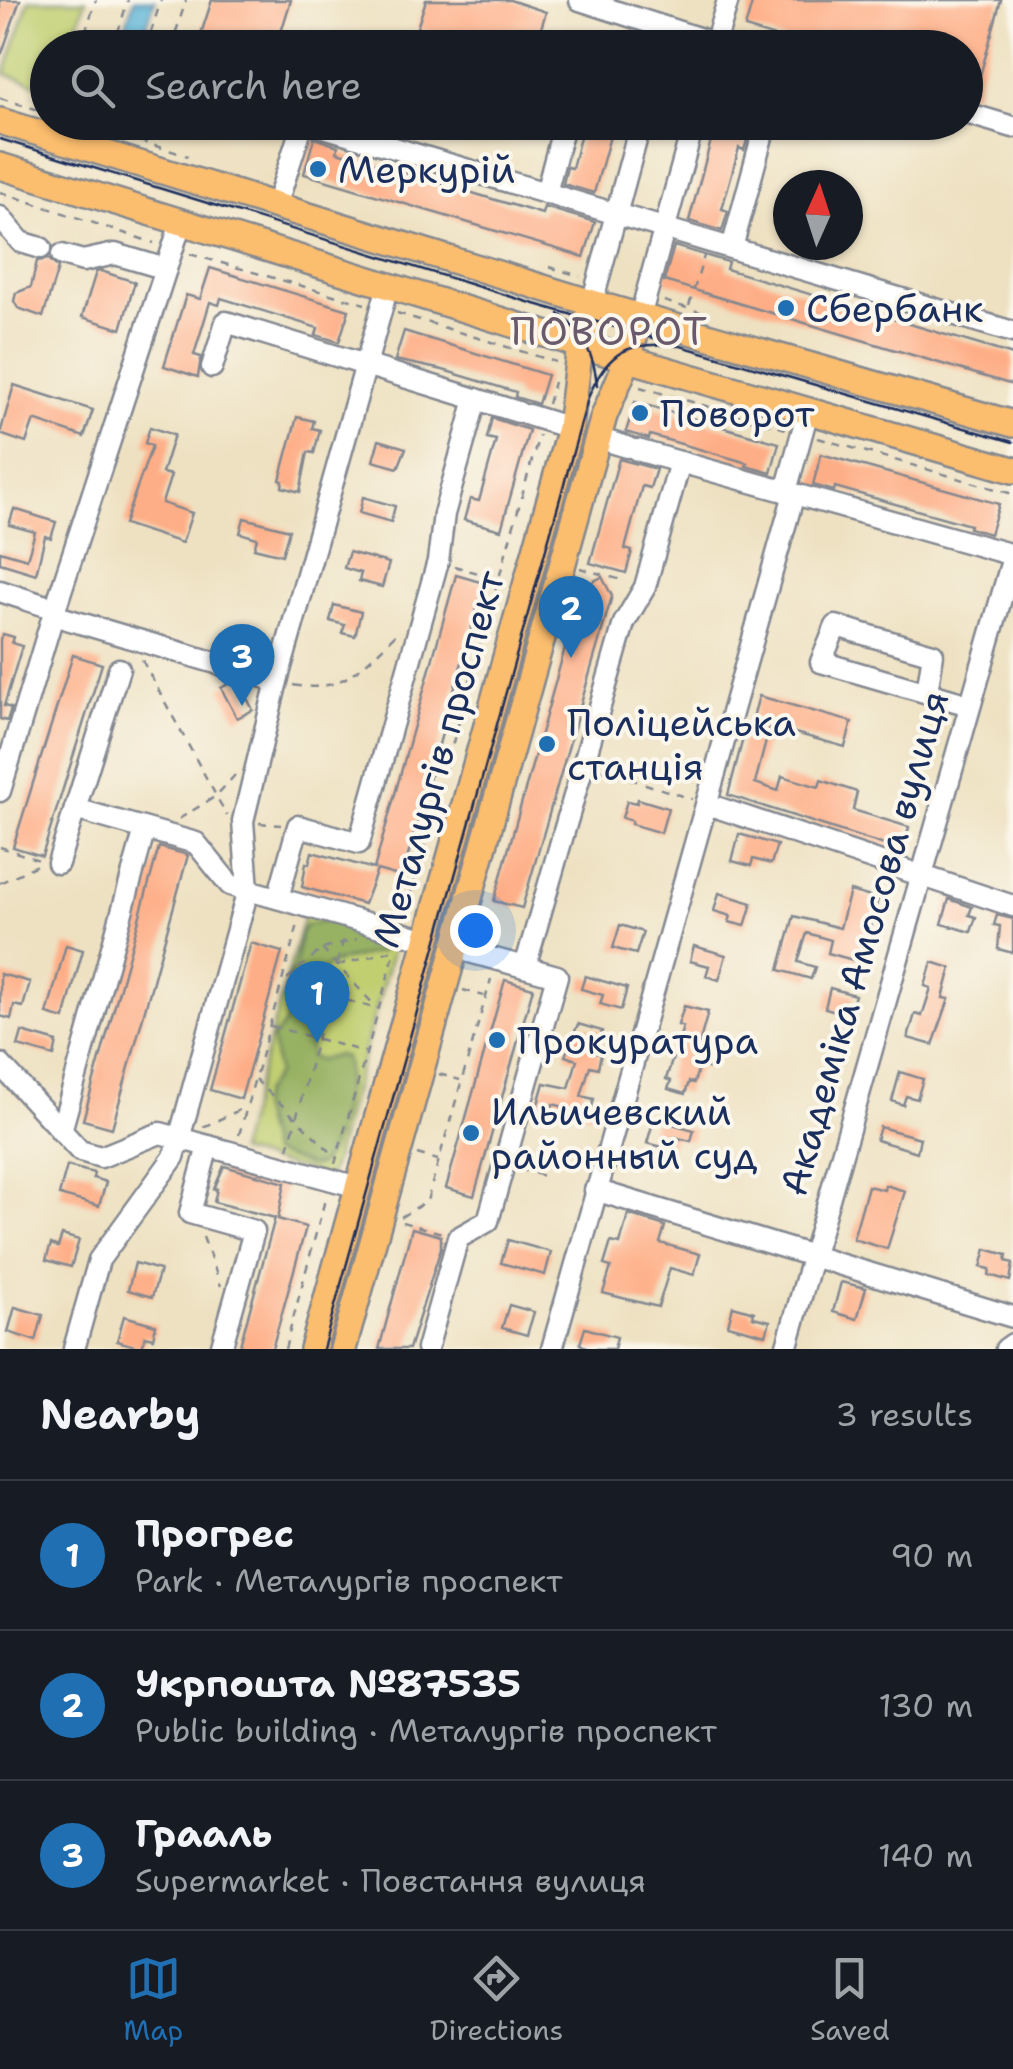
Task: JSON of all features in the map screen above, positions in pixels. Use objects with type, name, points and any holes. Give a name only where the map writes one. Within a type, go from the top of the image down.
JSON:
[{"type":"main road","points":[[0,121],[30,130]]},
{"type":"main road","points":[[62,140],[276,206],[588,290],[640,317],[1013,424]]},
{"type":"main road","points":[[0,166],[181,222],[384,297],[580,345],[629,372],[805,422],[1013,470]]},
{"type":"main road","name":"Металургів проспект","points":[[312,1349],[570,428],[588,290]]},
{"type":"main road","name":"Металургів проспект","points":[[343,1349],[597,438],[606,409],[629,372],[640,317]]},
{"type":"main road","points":[[427,940],[455,948]]},
{"type":"main road","points":[[358,1187],[386,1195]]},
{"type":"street","points":[[580,0],[646,30]]},
{"type":"street","points":[[723,30],[728,0]]},
{"type":"street","points":[[983,119],[1013,127]]},
{"type":"street","points":[[276,206],[299,140]]},
{"type":"street","points":[[366,140],[1013,332]]},
{"type":"street","points":[[546,193],[560,140]]},
{"type":"street","points":[[588,290],[616,214],[636,140]]},
{"type":"street","points":[[640,317],[689,140]]},
{"type":"street","points":[[732,248],[761,140]]},
{"type":"street","points":[[0,218],[20,242],[83,261],[115,254],[169,259]]},
{"type":"street","points":[[0,791],[181,222]]},
{"type":"street","points":[[74,1349],[99,1260],[174,1157],[248,890],[243,821],[276,681],[384,297]]},
{"type":"street","points":[[212,368],[226,322],[570,428]]},
{"type":"street","points":[[278,898],[298,826],[360,844],[438,562],[444,514],[476,399]]},
{"type":"street","points":[[552,1349],[707,804],[805,422]]},
{"type":"street","points":[[597,438],[1013,556]]},
{"type":"street","points":[[524,967],[624,623],[645,587],[680,462]]},
{"type":"street","name":"Академіка Амосова вулиця","points":[[786,1349],[1013,556]]},
{"type":"street","points":[[0,590],[129,637],[276,681]]},
{"type":"street","points":[[926,692],[933,654],[836,626],[821,662],[926,692],[970,704]]},
{"type":"street","points":[[58,863],[119,670]]},
{"type":"street","points":[[707,804],[1013,906]]},
{"type":"street","points":[[75,809],[196,843],[230,885],[427,940]]},
{"type":"street","points":[[61,1131],[152,831]]},
{"type":"street","points":[[426,1349],[458,1238],[488,1221],[557,976],[455,948]]},
{"type":"street","points":[[0,1064],[80,1151],[101,1157],[160,1133],[358,1187]]},
{"type":"street","points":[[208,1146],[190,1213],[254,1230],[220,1349]]},
{"type":"street","points":[[595,1190],[1013,1316]]},
{"type":"street","points":[[1006,1349],[1013,1344]]},
{"type":"path","points":[[86,30],[96,0]]},
{"type":"path","points":[[119,30],[128,0]]},
{"type":"path","points":[[152,30],[162,0]]},
{"type":"path","points":[[177,30],[186,0]]},
{"type":"path","points":[[0,98],[30,107]]},
{"type":"path","points":[[0,192],[169,259],[384,297],[560,364]]},
{"type":"path","points":[[688,308],[708,241]]},
{"type":"path","points":[[540,264],[588,290]]},
{"type":"path","points":[[629,372],[805,422],[1013,494]]},
{"type":"path","points":[[400,932],[499,578],[530,416],[556,375]]},
{"type":"path","points":[[438,562],[499,578]]},
{"type":"path","points":[[579,568],[645,587]]},
{"type":"path","points":[[276,681],[312,688],[342,682],[397,633]]},
{"type":"path","points":[[129,637],[232,826],[243,821],[298,826]]},
{"type":"path","points":[[583,764],[707,804]]},
{"type":"path","points":[[152,831],[216,796]]},
{"type":"path","points":[[0,847],[45,862],[0,884]]},
{"type":"path","points":[[234,1154],[304,906]]},
{"type":"path","points":[[283,1167],[350,918]]},
{"type":"path","points":[[285,980],[322,949],[362,938]]},
{"type":"path","points":[[322,949],[378,1009]]},
{"type":"path","points":[[284,1349],[395,950],[285,980]]},
{"type":"path","points":[[458,1238],[396,1220],[428,1202],[496,959]]},
{"type":"path","points":[[460,990],[486,997]]},
{"type":"path","points":[[329,996],[378,1009]]},
{"type":"path","points":[[270,1026],[366,1053]]},
{"type":"path","points":[[437,1073],[462,1080]]},
{"type":"path","points":[[255,1079],[337,1158]]},
{"type":"path","points":[[179,1138],[248,1107]]},
{"type":"path","points":[[414,1154],[439,1160]]},
{"type":"path","points":[[517,1168],[547,1177]]},
{"type":"path","points":[[190,1213],[216,1267],[227,1327]]},
{"type":"green space","points":[[29,0],[86,0],[76,30],[30,30],[30,82],[5,74]]},
{"type":"green space","points":[[306,909],[397,934],[329,1177],[238,1152]]},
{"type":"green space","points":[[326,920],[358,930],[364,944],[378,941],[382,948],[380,952],[326,967],[311,981],[309,996],[321,1016],[310,1044],[310,1057],[345,1058],[347,1081],[331,1145],[319,1165],[310,1166],[271,1153],[259,1106],[277,1073],[272,1039],[286,1022],[287,983],[301,932],[307,925]]},
{"type":"water","points":[[134,0],[155,0],[145,30],[124,30]]},
{"type":"building","points":[[0,0],[20,0],[2,53],[0,52]]},
{"type":"building","points":[[212,0],[291,0],[282,30],[202,30]]},
{"type":"building","points":[[426,0],[510,0],[546,12],[540,30],[417,28]]},
{"type":"building","points":[[753,0],[1001,0],[983,65],[983,30],[745,28]]},
{"type":"building","points":[[313,140],[320,140],[338,146],[337,152],[542,214],[544,207],[595,222],[584,257],[304,174]]},
{"type":"building","points":[[579,140],[609,140],[594,193],[563,184],[567,167],[572,168]]},
{"type":"building","points":[[711,140],[747,140],[744,150],[739,148],[722,209],[728,211],[722,231],[689,221]]},
{"type":"building","points":[[674,246],[728,262],[726,269],[1013,355],[1013,385],[664,281]]},
{"type":"building","points":[[49,259],[58,268],[43,317],[18,308],[14,301],[16,293],[31,287],[37,261]]},
{"type":"building","points":[[210,268],[349,310],[339,342],[316,335],[318,328],[221,298],[219,305],[210,302],[194,355],[201,357],[198,377],[164,366],[186,295],[200,299]]},
{"type":"building","points":[[96,272],[135,282],[121,329],[82,317]]},
{"type":"building","points":[[404,331],[547,375],[538,404],[515,397],[516,392],[395,360]]},
{"type":"building","points":[[14,385],[93,410],[84,437],[34,420],[26,443],[0,434]]},
{"type":"building","points":[[635,402],[779,443],[771,473],[650,435],[649,439],[626,432]]},
{"type":"building","points":[[297,417],[314,421],[312,428],[320,430],[314,453],[308,452],[300,492],[282,487],[280,480]]},
{"type":"building","points":[[492,418],[529,430],[501,530],[464,520],[470,499],[479,501],[496,440],[487,438]]},
{"type":"building","points":[[150,427],[174,435],[162,473],[171,475],[162,503],[192,513],[182,543],[124,524],[152,446],[145,443]]},
{"type":"building","points":[[379,440],[406,448],[398,468],[373,461]]},
{"type":"building","points":[[821,454],[999,504],[990,534],[835,487],[834,491],[813,485]]},
{"type":"building","points":[[619,459],[656,469],[650,488],[642,486],[625,549],[632,551],[626,573],[590,563]]},
{"type":"building","points":[[363,497],[395,506],[391,522],[359,513]]},
{"type":"building","points":[[14,509],[56,522],[51,538],[45,536],[36,574],[0,563],[0,551],[27,559],[35,532],[9,525]]},
{"type":"building","points":[[244,518],[289,530],[282,555],[254,548],[257,538],[240,533]]},
{"type":"building","points":[[349,552],[389,563],[382,587],[359,581],[361,573],[344,568]]},
{"type":"building","points":[[456,575],[484,583],[402,877],[377,870],[364,904],[302,887],[312,852],[374,869]]},
{"type":"building","points":[[602,577],[612,596],[522,908],[494,901],[582,587]]},
{"type":"building","points":[[334,605],[361,612],[355,636],[342,633],[345,625],[330,621]]},
{"type":"building","points":[[3,634],[14,637],[12,643],[22,646],[4,706],[11,708],[7,721],[0,719]]},
{"type":"building","points":[[73,655],[102,664],[42,856],[13,847]]},
{"type":"building","points":[[232,682],[240,684],[253,710],[237,718],[221,688]]},
{"type":"building","points":[[759,696],[852,722],[845,747],[770,726],[755,783],[778,791],[782,776],[819,787],[821,780],[857,792],[853,810],[909,827],[903,851],[728,795],[746,727],[750,728]]},
{"type":"building","points":[[638,799],[668,808],[661,833],[622,818],[627,801],[637,803]]},
{"type":"building","points":[[739,834],[777,845],[771,864],[753,859],[751,866],[732,861]]},
{"type":"building","points":[[159,847],[188,855],[112,1128],[83,1120]]},
{"type":"building","points":[[850,891],[878,899],[860,962],[828,953],[831,940],[807,933],[798,962],[815,967],[811,979],[779,970],[794,916],[840,928]]},
{"type":"building","points":[[719,893],[752,903],[745,926],[729,922],[731,916],[714,911]]},
{"type":"building","points":[[949,899],[972,907],[969,915],[976,917],[971,932],[942,924]]},
{"type":"building","points":[[997,915],[1013,919],[1013,953],[998,949],[1000,926],[994,925]]},
{"type":"building","points":[[620,925],[643,932],[636,954],[613,948]]},
{"type":"building","points":[[251,943],[282,952],[241,1099],[210,1090]]},
{"type":"building","points":[[66,945],[83,950],[64,1019],[47,1014]]},
{"type":"building","points":[[694,946],[726,955],[719,980],[706,976],[709,966],[690,961]]},
{"type":"building","points":[[932,962],[951,968],[943,998],[949,999],[933,1045],[908,1038],[915,1014],[922,1016],[931,988],[925,986]]},
{"type":"building","points":[[0,974],[30,982],[23,1007],[14,1005],[11,1019],[0,1016]]},
{"type":"building","points":[[585,976],[627,988],[621,1010],[600,1004],[603,995],[581,989]]},
{"type":"building","points":[[505,980],[533,988],[474,1196],[446,1188]]},
{"type":"building","points":[[830,988],[855,995],[849,1015],[825,1008]]},
{"type":"building","points":[[684,1006],[708,1012],[699,1044],[714,1048],[708,1068],[699,1066],[694,1083],[689,1082],[685,1094],[668,1089],[671,1081],[666,1079],[683,1027],[678,1025]]},
{"type":"building","points":[[578,1024],[602,1031],[596,1053],[601,1054],[598,1068],[590,1066],[581,1096],[594,1099],[590,1114],[553,1104],[550,1115],[536,1111],[544,1083],[569,1088],[577,1060],[565,1056]]},
{"type":"building","points":[[22,1032],[57,1042],[54,1056],[18,1046]]},
{"type":"building","points":[[900,1072],[923,1079],[917,1099],[906,1096],[903,1105],[892,1101]]},
{"type":"building","points":[[654,1119],[694,1130],[691,1141],[674,1137],[670,1149],[647,1143]]},
{"type":"building","points":[[880,1127],[920,1138],[917,1152],[876,1140]]},
{"type":"building","points":[[67,1166],[94,1173],[93,1178],[106,1182],[99,1206],[59,1195]]},
{"type":"building","points":[[224,1166],[285,1183],[278,1219],[306,1227],[272,1349],[239,1349],[275,1218],[214,1202],[214,1189]]},
{"type":"building","points":[[885,1185],[905,1191],[887,1249],[853,1239],[868,1186],[884,1190]]},
{"type":"building","points":[[628,1214],[665,1226],[660,1243],[700,1254],[694,1275],[670,1268],[658,1307],[603,1293],[611,1267],[604,1265],[611,1242],[620,1244]]},
{"type":"building","points":[[412,1228],[441,1236],[441,1248],[409,1349],[379,1349]]},
{"type":"building","points":[[62,1235],[79,1240],[71,1267],[46,1260],[51,1244],[58,1247]]},
{"type":"building","points":[[508,1240],[551,1252],[545,1275],[501,1263]]},
{"type":"building","points":[[986,1249],[1007,1255],[1006,1261],[1013,1263],[1010,1281],[989,1275],[990,1269],[981,1267]]},
{"type":"building","points":[[135,1263],[160,1270],[152,1297],[128,1290]]},
{"type":"building","points":[[841,1282],[866,1288],[857,1319],[833,1312]]},
{"type":"building","points":[[509,1305],[534,1312],[527,1335],[502,1328]]},
{"type":"building","points":[[733,1306],[770,1321],[766,1335],[728,1325]]},
{"type":"building","points":[[15,1307],[43,1315],[36,1341],[8,1332]]},
{"type":"building","points":[[124,1316],[156,1325],[153,1338],[145,1336],[142,1348],[117,1341]]},
{"type":"building","points":[[585,1328],[617,1337],[614,1349],[590,1349],[580,1344]]},
{"type":"tram line","points":[[0,139],[528,302],[1013,442]]},
{"type":"tram line","points":[[559,314],[586,346],[597,386]]},
{"type":"tram line","points":[[323,1349],[588,398],[603,369],[622,352],[646,345],[678,346]]},
{"type":"place","name":"Меркурій","points":[[318,169]]},
{"type":"place","name":"Сбербанк","points":[[786,308]]},
{"type":"place","name":"Поворот","points":[[640,413]]},
{"type":"place","name":"Укрпошта №87535","points":[[571,658]]},
{"type":"place","name":"Грааль","points":[[242,706]]},
{"type":"place","name":"Поліцейська станція","points":[[547,744]]},
{"type":"place","name":"Прокуратура","points":[[497,1040]]},
{"type":"place","name":"Прогрес","points":[[317,1043]]},
{"type":"place","name":"Ильичевский районный суд","points":[[471,1133]]},
{"type":"district","name":"ПОВОРОТ","points":[[610,331]]}]
